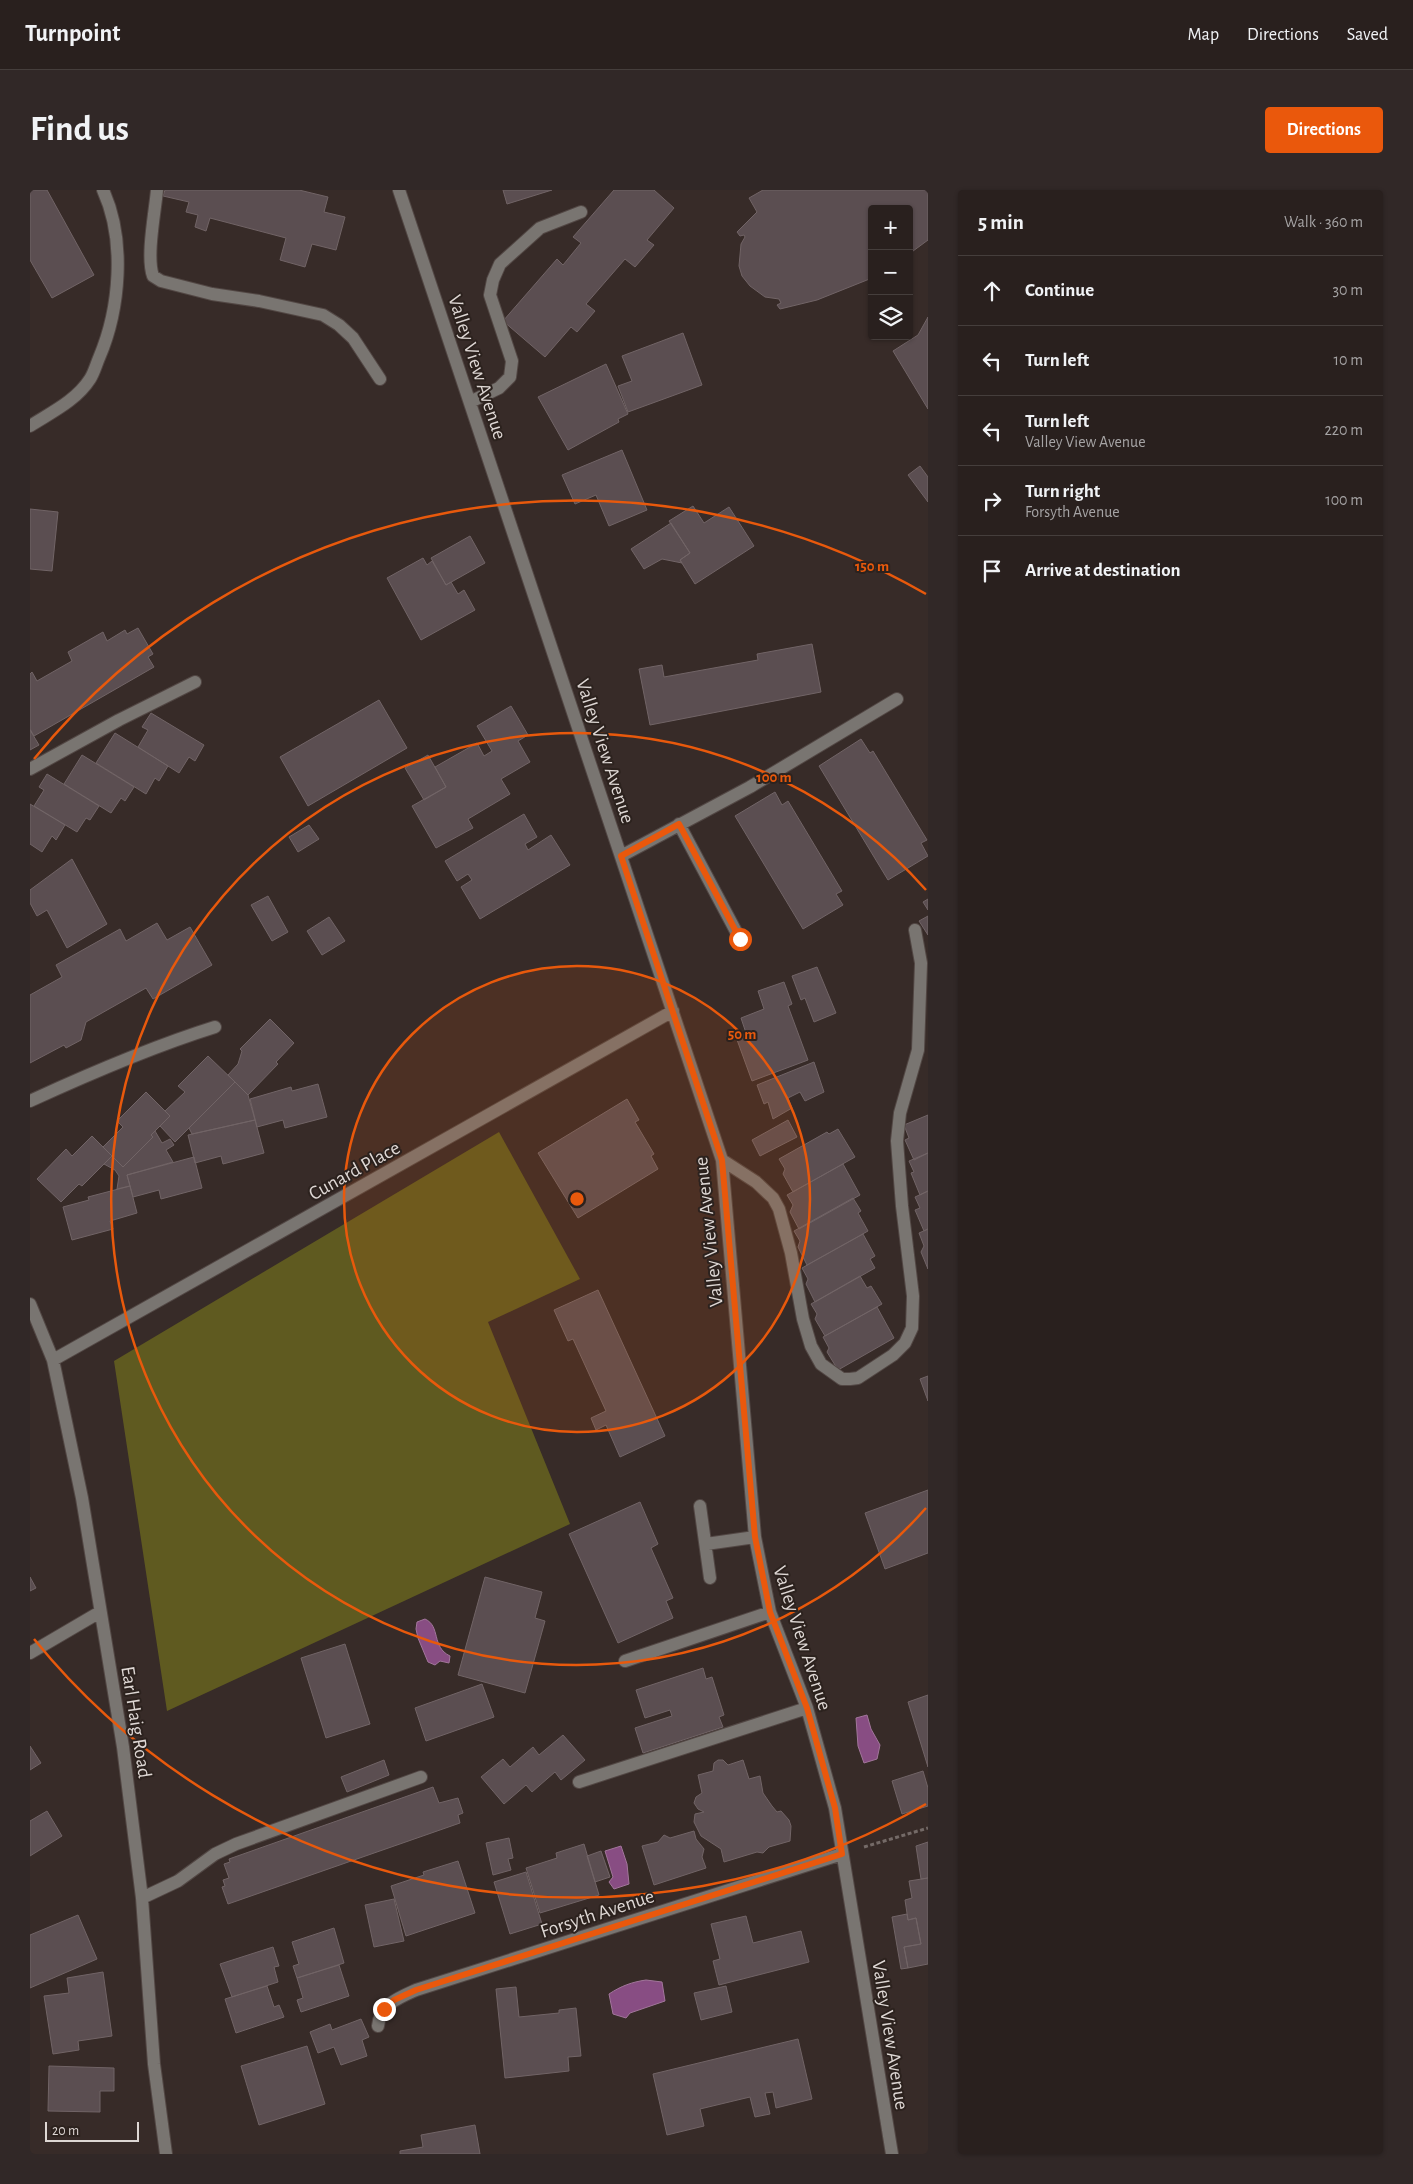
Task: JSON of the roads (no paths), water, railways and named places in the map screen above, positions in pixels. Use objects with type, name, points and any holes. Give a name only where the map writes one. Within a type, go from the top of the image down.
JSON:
[{"type":"street","points":[[30,426],[74,397],[90,379],[108,336],[118,281],[115,230],[103,190]]},
{"type":"street","points":[[157,190],[151,263],[154,276],[161,280],[212,294],[259,301],[323,315],[339,325],[353,338],[380,379]]},
{"type":"street","name":"Valley View Avenue","points":[[399,190],[722,1160],[755,1537],[770,1612],[807,1708],[835,1808],[892,2154]]},
{"type":"street","points":[[470,402],[499,388],[510,377],[512,361],[490,295],[493,280],[500,264],[540,228],[581,212]]},
{"type":"street","points":[[30,769],[118,720],[195,682]]},
{"type":"street","points":[[621,856],[750,787],[897,698]]},
{"type":"street","points":[[679,824],[740,939]]},
{"type":"street","points":[[722,1160],[756,1182],[773,1198],[779,1209],[791,1253],[803,1319],[811,1346],[821,1364],[842,1379],[858,1378],[893,1355],[905,1343],[912,1328],[913,1296],[902,1206],[897,1141],[900,1112],[923,1053],[921,963],[915,930]]},
{"type":"street","name":"Cunard Place","points":[[54,1360],[673,1011]]},
{"type":"street","points":[[30,1101],[171,1040],[215,1027]]},
{"type":"street","name":"Earl Haig Road","points":[[30,1304],[54,1360],[82,1498],[123,1747],[142,1898],[154,2064],[166,2154]]},
{"type":"street","points":[[700,1506],[710,1578]]},
{"type":"street","points":[[706,1544],[755,1537]]},
{"type":"street","points":[[30,1653],[100,1612]]},
{"type":"street","points":[[625,1661],[770,1612]]},
{"type":"street","points":[[579,1782],[807,1708]]},
{"type":"street","points":[[142,1898],[178,1881],[215,1854],[236,1844],[421,1777]]},
{"type":"street","name":"Forsyth Avenue","points":[[378,2026],[379,2016],[384,2009],[394,2000],[416,1990],[842,1854]]}]
